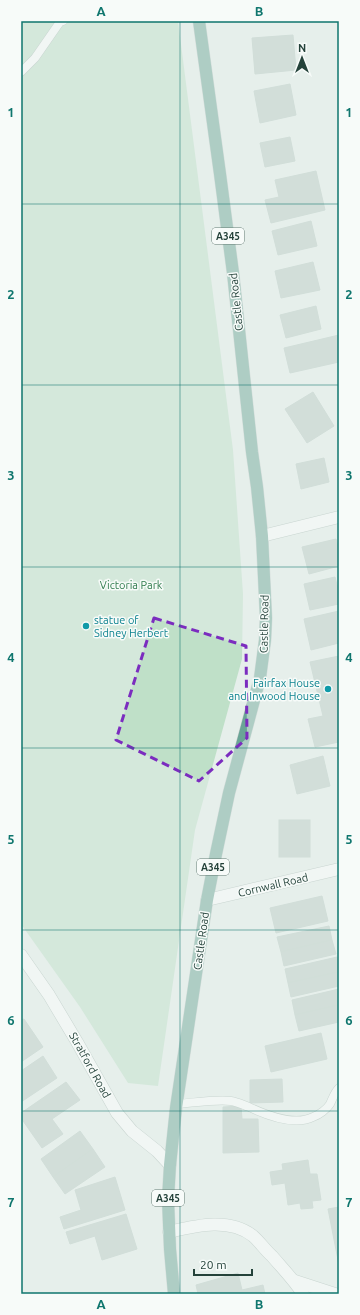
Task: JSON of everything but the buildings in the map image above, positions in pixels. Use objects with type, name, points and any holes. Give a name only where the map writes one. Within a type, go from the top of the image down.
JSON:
[{"type":"main road","name":"Castle Road","points":[[174,1294],[168,1199],[176,1104],[207,900],[229,793],[255,699],[263,661],[266,618],[262,536],[233,273],[199,21]]},
{"type":"street","points":[[262,536],[339,517]]},
{"type":"street","name":"Cornwall Road","points":[[207,900],[339,869]]},
{"type":"street","name":"Stratford Road","points":[[21,955],[49,995],[117,1114],[132,1131],[157,1151],[170,1165]]},
{"type":"street","points":[[169,1232],[211,1225],[224,1225],[240,1229],[252,1236],[295,1281],[303,1294]]},
{"type":"street","points":[[295,1281],[335,1294]]},
{"type":"lane","points":[[21,72],[34,58],[60,22],[63,21]]},
{"type":"lane","points":[[176,1104],[231,1101],[240,1103],[249,1108],[283,1120],[301,1120],[313,1118],[323,1111],[330,1104],[339,1088]]},
{"type":"highlighted area","points":[[154,618],[246,646],[247,738],[199,781],[116,740]]},
{"type":"green space","name":"Victoria Park","points":[[21,21],[178,21],[233,450],[243,594],[242,659],[195,830],[158,1086],[128,1083],[80,1007],[21,924]]},
{"type":"place","name":"statue of Sidney Herbert","points":[[86,626]]},
{"type":"place","name":"Fairfax House and Inwood House","points":[[328,689]]}]
